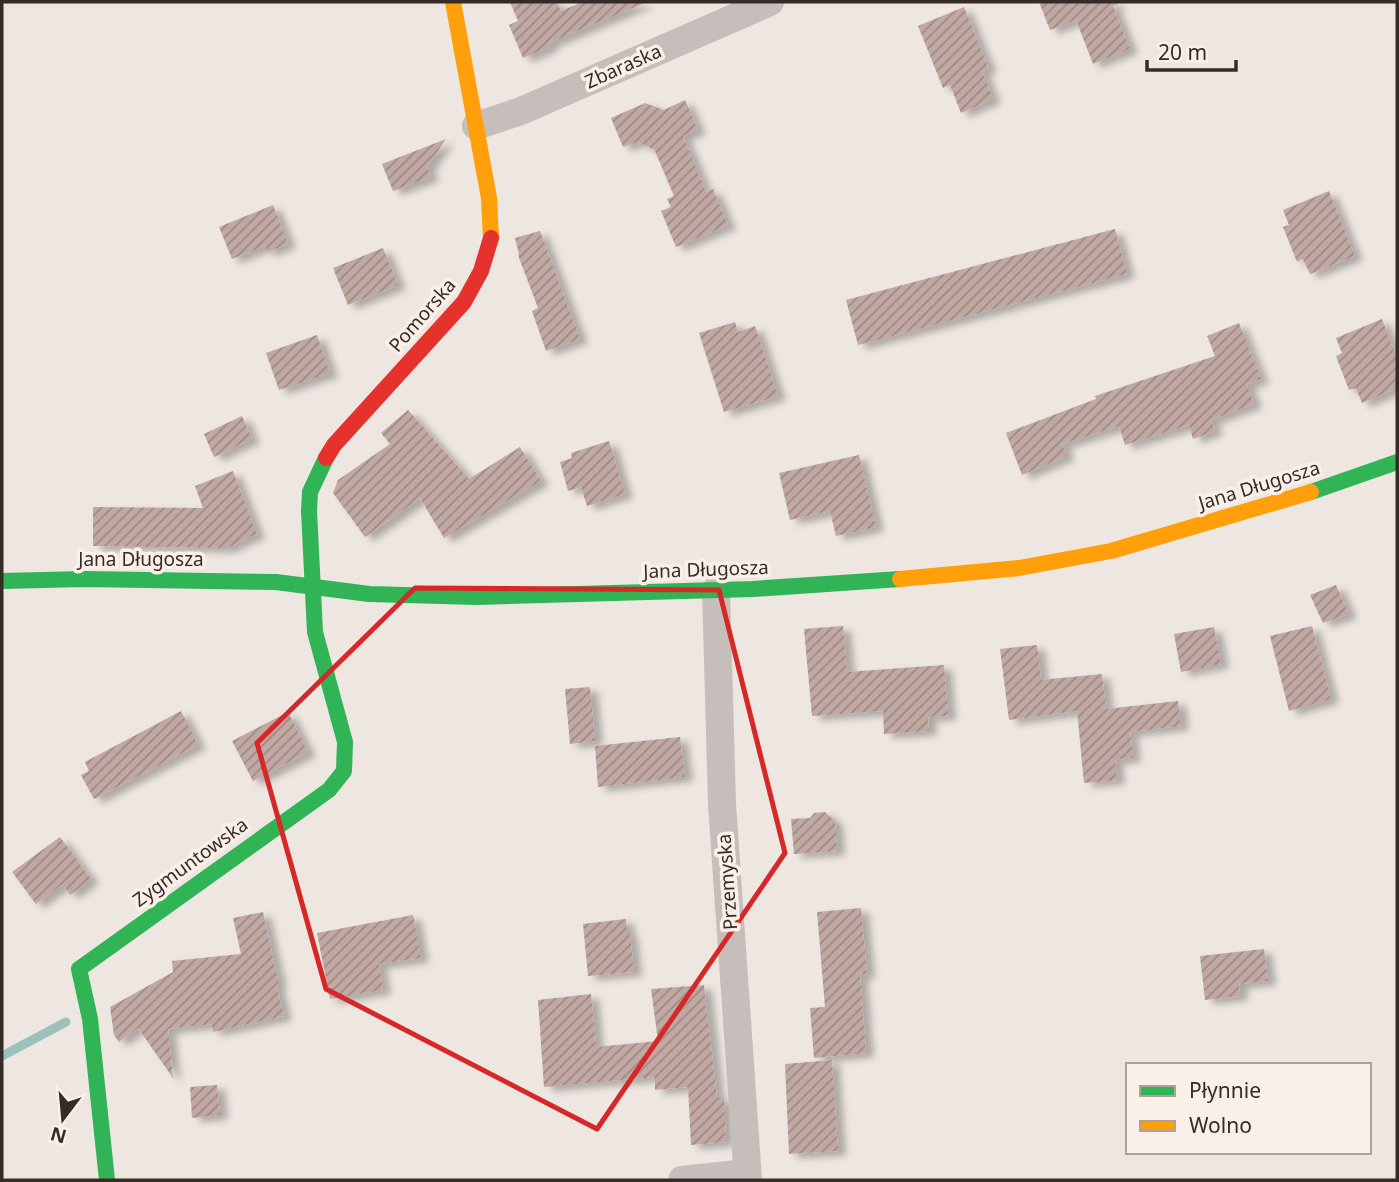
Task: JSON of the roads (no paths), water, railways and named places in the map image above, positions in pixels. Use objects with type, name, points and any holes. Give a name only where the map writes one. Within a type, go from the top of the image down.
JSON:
[{"type":"street","name":"Pomorska","points":[[312,587],[310,492],[319,469],[334,445],[464,302],[481,271],[491,240],[491,220],[476,126],[453,2]]},
{"type":"street","name":"Zbaraska","points":[[476,126],[521,111],[770,2]]},
{"type":"street","name":"Jana Długosza","points":[[2,581],[276,582],[369,594],[477,597],[716,590],[930,577],[1018,568],[1111,551],[1278,503],[1397,462]]},
{"type":"street","name":"Zygmuntowska","points":[[107,1180],[90,1019],[79,969],[329,790],[344,771],[345,742],[315,632],[312,587]]},
{"type":"street","name":"Przemyska","points":[[682,1180],[747,1177],[722,804],[716,590]]},
{"type":"waterway","points":[[2,1056],[66,1022]]}]
